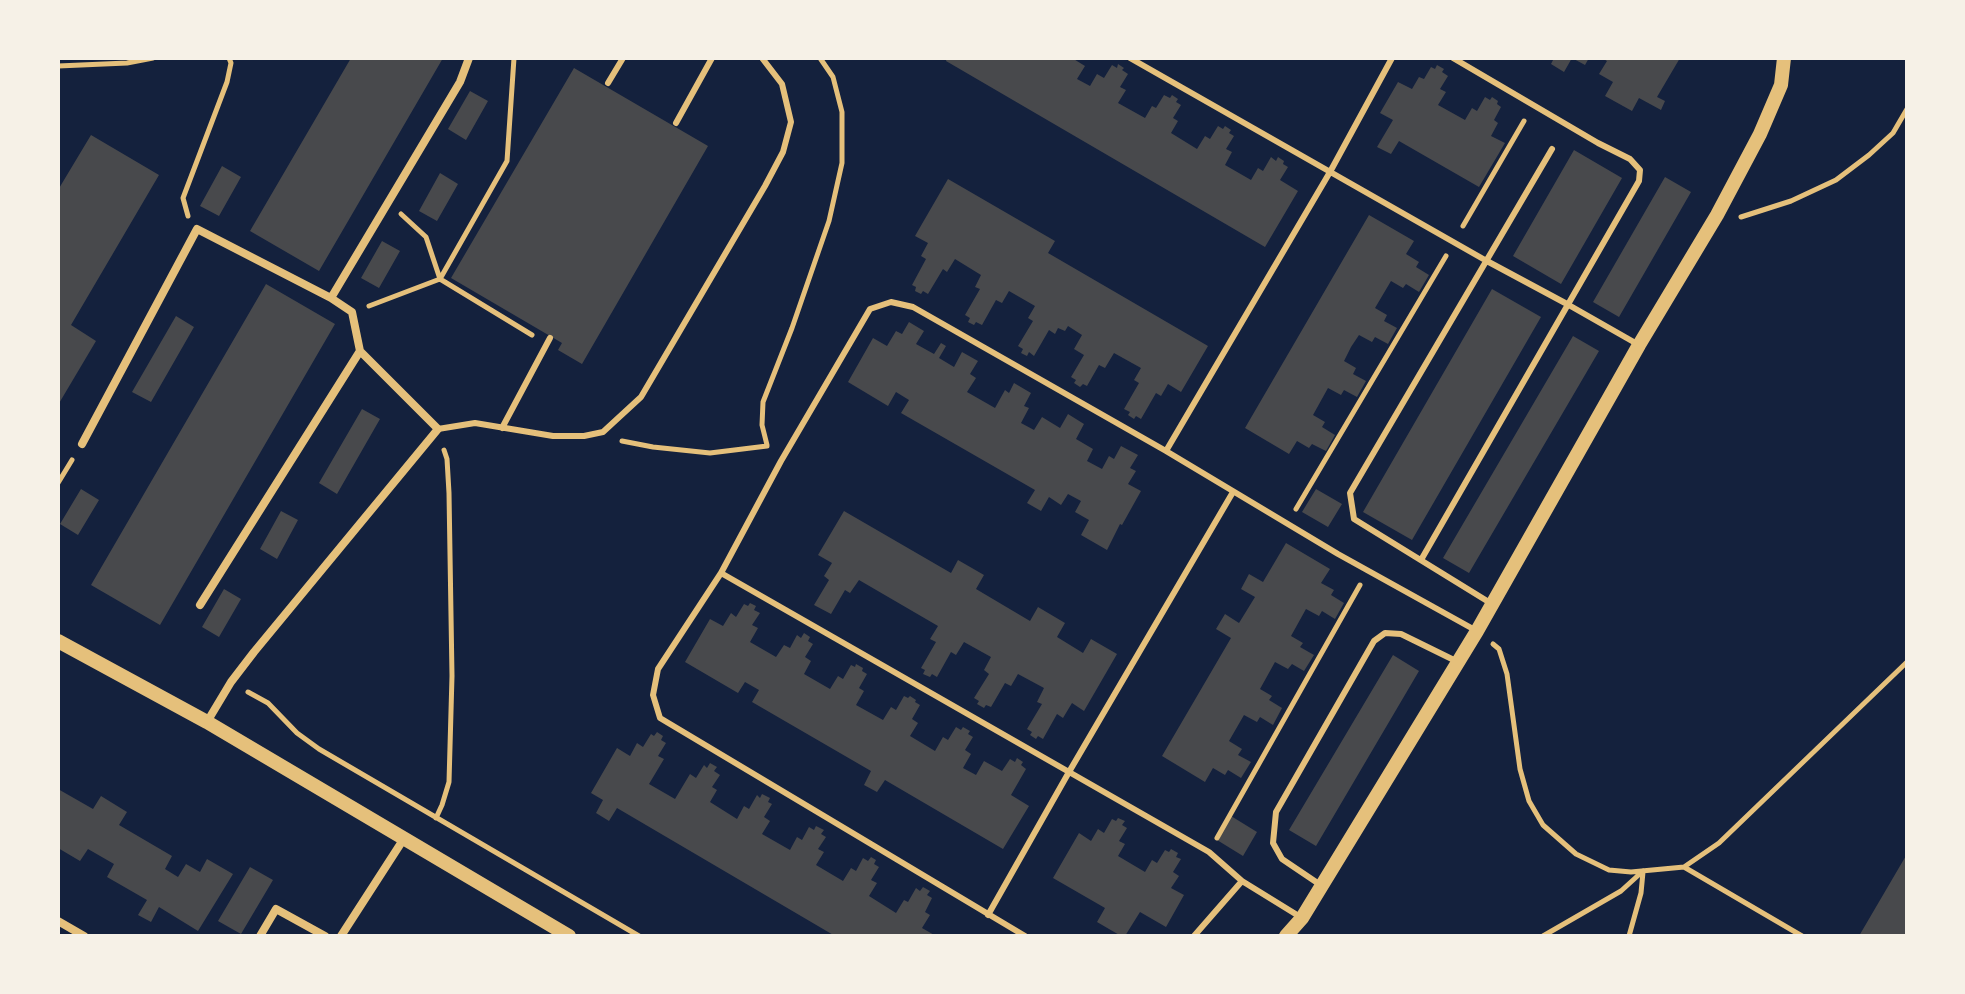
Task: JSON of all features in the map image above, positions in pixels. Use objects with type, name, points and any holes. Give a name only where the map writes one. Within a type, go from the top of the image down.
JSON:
[{"type":"street","points":[[331,298],[460,82],[469,58]]},
{"type":"street","points":[[1286,936],[1302,918],[1477,631],[1639,345],[1717,215],[1760,134],[1781,85],[1784,58]]},
{"type":"street","points":[[82,444],[197,229],[331,298],[352,312],[360,351],[438,429],[264,640],[231,682],[207,722]]},
{"type":"street","points":[[200,605],[360,351]]},
{"type":"street","points":[[58,641],[207,722],[569,936]]},
{"type":"street","points":[[341,936],[403,840]]},
{"type":"street","points":[[260,936],[276,909],[325,936]]},
{"type":"street","points":[[58,921],[84,936]]},
{"type":"lane","points":[[608,83],[623,58]]},
{"type":"lane","points":[[676,123],[712,58]]},
{"type":"lane","points":[[438,429],[475,423],[553,436],[584,436],[603,432],[641,397],[783,152],[791,122],[782,84],[762,58]]},
{"type":"lane","points":[[1130,58],[1639,345]]},
{"type":"lane","points":[[1166,451],[1330,172],[1392,58]]},
{"type":"lane","points":[[1421,560],[1639,181],[1640,170],[1630,159],[1453,58]]},
{"type":"lane","points":[[1492,604],[1354,519],[1350,493],[1552,149]]},
{"type":"lane","points":[[1025,936],[660,718],[653,695],[658,669],[721,573],[781,461],[870,309],[891,302],[913,307],[1477,631]]},
{"type":"lane","points":[[502,428],[548,341]]},
{"type":"lane","points":[[988,915],[1233,492]]},
{"type":"lane","points":[[721,573],[1209,852],[1242,881],[1302,918]]},
{"type":"lane","points":[[1322,886],[1282,859],[1273,843],[1276,812],[1374,641],[1385,633],[1401,634],[1458,662]]},
{"type":"lane","points":[[1194,936],[1242,881]]},
{"type":"path","points":[[58,66],[127,63],[153,58]]},
{"type":"path","points":[[197,229],[187,215],[183,198],[227,82],[231,63],[229,58]]},
{"type":"path","points":[[352,312],[440,279],[507,161],[514,58]]},
{"type":"path","points":[[781,461],[768,446],[762,425],[763,402],[829,221],[842,163],[842,112],[833,77],[820,58]]},
{"type":"path","points":[[1287,523],[1533,105]]},
{"type":"path","points":[[1717,215],[1732,220],[1753,214],[1836,180],[1893,133],[1907,109]]},
{"type":"path","points":[[389,202],[426,237],[440,279],[548,341]]},
{"type":"path","points":[[436,818],[449,782],[452,676],[449,493],[447,459],[438,429]]},
{"type":"path","points":[[603,432],[625,442],[710,453],[768,446]]},
{"type":"path","points":[[58,483],[82,444]]},
{"type":"path","points":[[1209,852],[1368,570]]},
{"type":"path","points":[[1477,631],[1499,649],[1507,674],[1520,769],[1529,801],[1543,825],[1576,854],[1609,870],[1631,872],[1684,867],[1719,843],[1907,662]]},
{"type":"path","points":[[231,682],[268,703],[297,733],[319,749],[639,936]]},
{"type":"path","points":[[1684,867],[1802,936]]},
{"type":"path","points":[[1543,936],[1621,891],[1643,871]]},
{"type":"path","points":[[1629,936],[1641,893],[1643,871]]},
{"type":"building","points":[[351,58],[443,58],[319,271],[250,231]]},
{"type":"building","points":[[947,58],[1072,58],[1085,66],[1077,79],[1090,86],[1097,74],[1104,78],[1112,65],[1117,68],[1118,64],[1128,74],[1120,87],[1126,90],[1118,103],[1145,118],[1164,95],[1170,98],[1172,95],[1181,105],[1173,118],[1178,121],[1171,133],[1197,149],[1205,136],[1210,139],[1218,126],[1223,129],[1225,126],[1234,136],[1226,149],[1232,152],[1225,165],[1251,180],[1258,168],[1263,171],[1271,157],[1276,161],[1278,157],[1288,167],[1280,180],[1298,191],[1265,247],[946,61]]},
{"type":"building","points":[[1554,58],[1572,58],[1564,72],[1551,64]]},
{"type":"building","points":[[1572,58],[1589,58],[1585,65]]},
{"type":"building","points":[[1602,58],[1680,58],[1657,97],[1665,101],[1661,110],[1639,98],[1632,111],[1605,96],[1613,82],[1599,74],[1607,61]]},
{"type":"building","points":[[1437,65],[1448,76],[1440,89],[1446,92],[1438,105],[1465,120],[1472,108],[1477,111],[1485,97],[1490,100],[1492,97],[1501,107],[1491,136],[1505,143],[1479,187],[1399,141],[1391,154],[1377,147],[1393,120],[1380,113],[1398,82],[1412,89],[1419,77],[1424,79],[1431,67],[1435,69]]},
{"type":"building","points":[[574,68],[708,146],[582,364],[558,350],[562,343],[451,278]]},
{"type":"building","points":[[470,91],[488,101],[466,140],[448,129]]},
{"type":"building","points":[[91,135],[159,175],[71,325],[96,341],[58,405],[58,190]]},
{"type":"building","points":[[1574,150],[1622,178],[1561,284],[1513,256]]},
{"type":"building","points":[[222,166],[241,177],[219,216],[200,206]]},
{"type":"building","points":[[440,173],[458,184],[437,221],[419,211]]},
{"type":"building","points":[[1665,177],[1691,192],[1619,317],[1593,302]]},
{"type":"building","points":[[948,179],[1055,241],[1048,253],[1208,346],[1181,392],[1168,384],[1161,396],[1156,393],[1141,419],[1136,416],[1134,419],[1124,409],[1139,383],[1134,380],[1141,368],[1114,353],[1105,368],[1099,365],[1087,386],[1083,384],[1080,387],[1071,377],[1084,355],[1074,349],[1082,335],[1068,326],[1065,331],[1058,328],[1055,334],[1049,330],[1034,356],[1029,352],[1027,356],[1021,353],[1023,349],[1018,346],[1033,321],[1028,318],[1035,306],[1009,291],[1002,303],[996,300],[982,325],[968,322],[970,318],[965,315],[980,289],[975,287],[981,275],[955,259],[947,272],[943,269],[928,294],[915,291],[916,287],[912,285],[926,259],[921,256],[928,243],[915,236]]},
{"type":"building","points":[[1369,215],[1414,241],[1406,254],[1419,262],[1416,267],[1429,275],[1419,292],[1406,284],[1403,288],[1391,281],[1375,308],[1387,315],[1384,321],[1397,328],[1388,344],[1375,337],[1372,342],[1359,335],[1351,347],[1344,361],[1356,368],[1353,374],[1366,381],[1357,397],[1344,390],[1341,395],[1328,388],[1313,415],[1325,422],[1322,427],[1335,435],[1326,451],[1312,444],[1309,448],[1297,441],[1289,454],[1245,428]]},
{"type":"building","points":[[382,241],[400,251],[379,288],[361,278]]},
{"type":"building","points":[[266,284],[335,324],[160,625],[91,585]]},
{"type":"building","points":[[1492,289],[1541,317],[1412,540],[1363,512]]},
{"type":"building","points":[[176,316],[194,327],[151,402],[132,392]]},
{"type":"building","points":[[909,322],[924,331],[916,344],[934,354],[941,343],[946,346],[939,358],[954,367],[962,352],[978,361],[970,374],[976,378],[967,392],[995,408],[1005,390],[1009,393],[1014,383],[1031,393],[1024,406],[1029,408],[1021,423],[1034,430],[1042,417],[1060,428],[1068,414],[1084,424],[1076,439],[1093,449],[1087,461],[1102,469],[1109,456],[1114,459],[1121,446],[1138,455],[1130,468],[1136,471],[1128,484],[1141,491],[1107,550],[1081,535],[1089,520],[1075,512],[1081,501],[1068,494],[1061,505],[1049,497],[1041,511],[1027,503],[1035,490],[901,413],[909,400],[896,392],[888,406],[848,382],[873,338],[887,346],[896,331],[902,334]]},
{"type":"building","points":[[1573,336],[1599,351],[1469,573],[1443,558]]},
{"type":"building","points":[[362,409],[380,419],[337,494],[319,483]]},
{"type":"building","points":[[81,489],[99,500],[78,535],[60,524]]},
{"type":"building","points":[[1316,489],[1342,504],[1328,527],[1302,512]]},
{"type":"building","points":[[281,511],[298,520],[277,559],[260,549]]},
{"type":"building","points":[[844,511],[951,573],[958,560],[984,575],[976,589],[1030,621],[1038,607],[1065,623],[1057,637],[1083,653],[1091,639],[1117,654],[1084,711],[1072,703],[1063,718],[1057,714],[1043,739],[1038,736],[1036,739],[1027,729],[1042,704],[1037,702],[1044,688],[1018,674],[1011,686],[1005,683],[991,707],[986,705],[984,708],[974,698],[989,674],[984,670],[991,657],[964,642],[956,655],[951,652],[937,677],[923,674],[925,670],[921,668],[936,642],[930,639],[938,626],[859,580],[850,593],[845,590],[831,614],[814,605],[829,580],[824,576],[832,563],[818,555]]},
{"type":"building","points":[[1286,543],[1330,569],[1321,583],[1334,590],[1331,595],[1344,603],[1335,619],[1322,611],[1319,616],[1306,609],[1291,636],[1303,643],[1300,647],[1314,655],[1304,671],[1292,664],[1288,669],[1275,662],[1260,689],[1272,696],[1269,700],[1282,708],[1273,725],[1260,717],[1257,722],[1244,715],[1229,741],[1242,749],[1238,755],[1251,762],[1241,778],[1228,770],[1225,775],[1213,768],[1205,782],[1162,756],[1231,638],[1216,629],[1225,614],[1239,623],[1255,597],[1241,589],[1249,574],[1263,582]]},
{"type":"building","points":[[224,589],[241,599],[219,637],[202,627]]},
{"type":"building","points":[[750,603],[760,613],[752,625],[758,628],[750,642],[776,657],[784,645],[790,648],[797,635],[801,638],[804,633],[813,644],[805,657],[811,661],[804,674],[830,689],[838,676],[843,679],[851,665],[863,668],[862,671],[867,674],[859,688],[864,691],[856,705],[883,720],[891,707],[896,710],[904,696],[910,696],[920,705],[912,719],[918,723],[910,736],[935,751],[943,737],[948,740],[956,727],[970,731],[968,734],[973,737],[965,750],[971,754],[963,768],[976,775],[984,761],[1002,771],[1010,759],[1015,762],[1017,758],[1023,762],[1021,765],[1026,769],[1011,795],[1029,806],[1003,849],[885,780],[877,792],[864,785],[871,771],[752,702],[759,690],[745,682],[738,693],[685,662],[710,619],[723,626],[731,613],[736,617],[744,604],[748,606]]},
{"type":"building","points":[[1393,655],[1419,671],[1316,846],[1289,830]]},
{"type":"building","points":[[657,732],[666,743],[658,756],[664,759],[649,784],[675,799],[690,774],[696,778],[704,765],[707,768],[710,763],[717,767],[714,771],[720,775],[712,787],[717,790],[710,802],[737,819],[744,806],[749,809],[757,795],[770,798],[768,802],[772,804],[764,817],[770,821],[762,834],[790,850],[797,837],[802,840],[809,827],[824,830],[821,834],[826,837],[818,849],[824,852],[816,865],[843,881],[851,868],[856,871],[863,858],[868,861],[871,857],[879,867],[871,880],[877,883],[869,896],[896,913],[904,900],[908,902],[916,888],[920,891],[923,887],[930,891],[927,895],[932,898],[925,912],[930,915],[922,928],[936,936],[835,936],[617,808],[609,821],[596,813],[603,800],[591,793],[617,748],[630,756],[637,743],[643,747],[651,734],[654,736]]},
{"type":"building","points":[[58,789],[93,809],[101,796],[127,812],[119,825],[172,856],[165,869],[178,877],[186,864],[200,872],[207,859],[233,874],[198,931],[159,907],[151,922],[138,915],[147,900],[107,877],[114,864],[88,849],[80,861],[58,848]]},
{"type":"building","points":[[1231,816],[1257,832],[1243,856],[1217,840]]},
{"type":"building","points":[[1118,818],[1125,821],[1122,825],[1127,828],[1119,841],[1125,844],[1118,856],[1145,872],[1152,860],[1157,863],[1165,850],[1169,852],[1171,849],[1181,859],[1173,872],[1179,876],[1171,888],[1184,895],[1166,927],[1140,912],[1125,936],[1121,936],[1097,922],[1105,908],[1053,878],[1079,833],[1091,841],[1098,829],[1104,833],[1112,819],[1116,821]]},
{"type":"building","points":[[1907,854],[1907,936],[1859,936]]},
{"type":"building","points":[[250,867],[273,880],[241,934],[218,921]]}]
